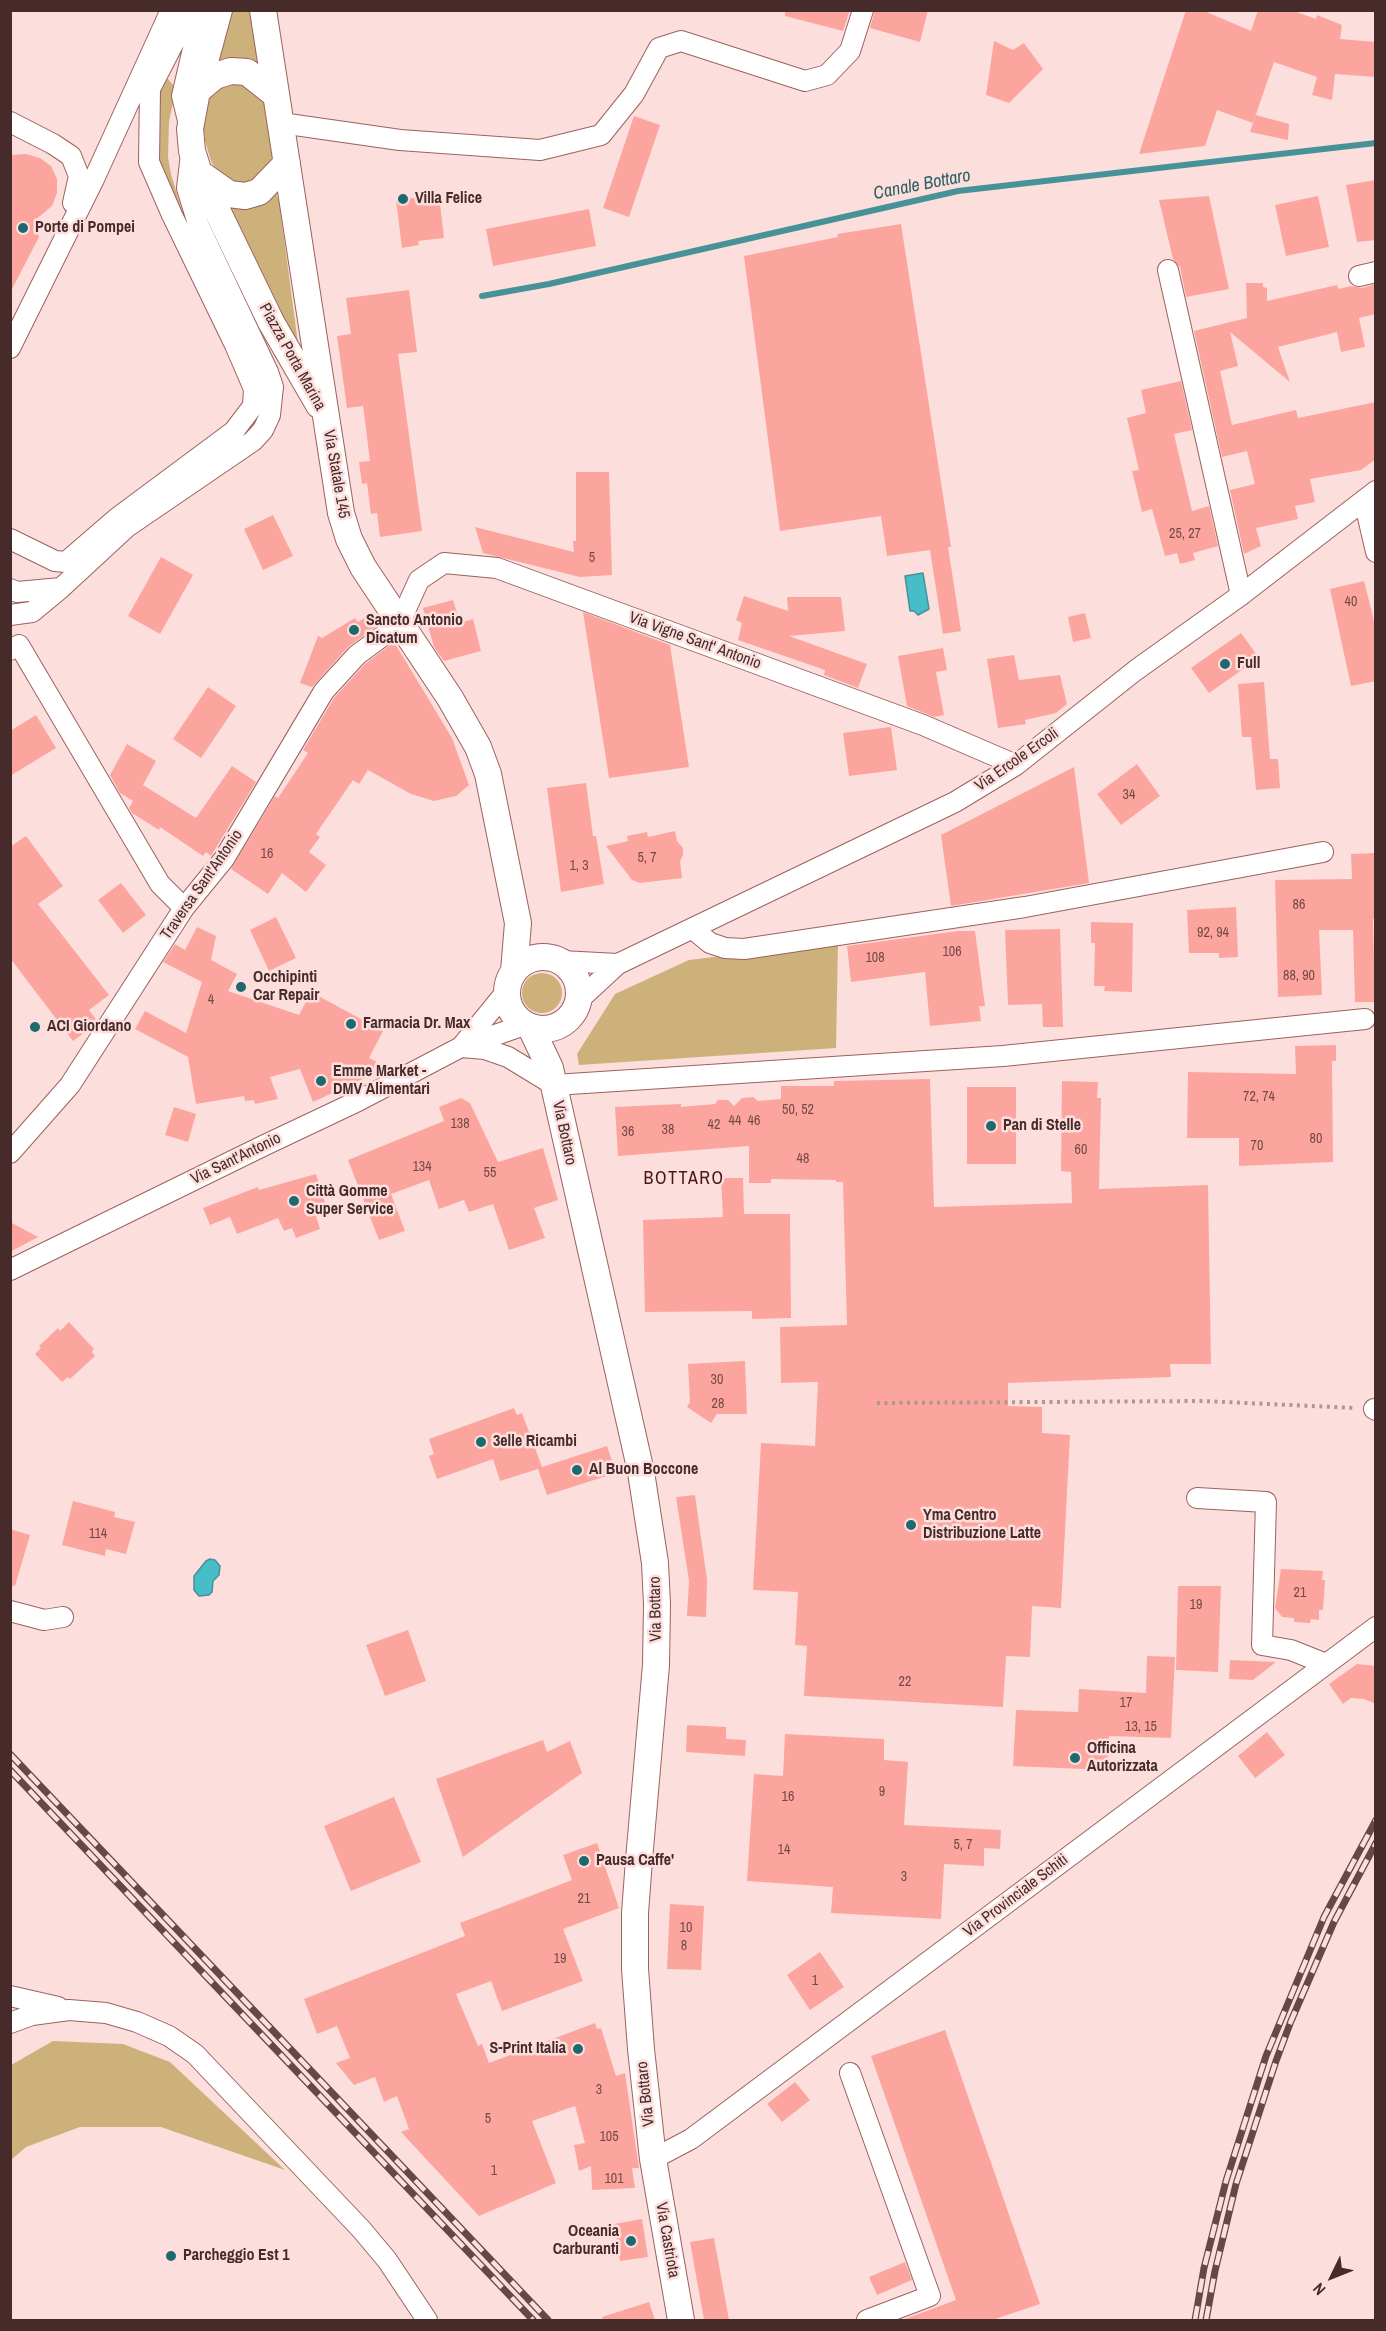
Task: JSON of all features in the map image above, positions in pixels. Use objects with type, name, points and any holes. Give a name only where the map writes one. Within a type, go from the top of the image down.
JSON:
[{"type":"main road","points":[[219,10],[196,91],[193,151],[229,194],[245,196],[259,192],[287,163]]},
{"type":"main road","name":"Piazza Porta Marina","points":[[263,10],[326,417]]},
{"type":"main road","points":[[196,91],[215,76],[231,71],[247,72],[276,95]]},
{"type":"main road","name":"Piazza Porta Marina","points":[[193,151],[271,322],[326,417]]},
{"type":"main road","name":"Via Statale 145","points":[[326,417],[341,513],[349,539],[363,567],[399,624]]},
{"type":"main road","points":[[399,624],[450,699],[478,747],[488,774],[518,923],[510,981],[511,1011],[527,1026],[543,1030],[555,1028],[566,1022],[577,1008],[579,989],[576,978],[518,923]]},
{"type":"main road","points":[[510,981],[523,963],[534,958],[554,959]]},
{"type":"main road","points":[[552,1076],[566,1022]]},
{"type":"main road","name":"Via Bottaro","points":[[527,1026],[552,1076],[640,1472],[655,1563],[656,1665],[635,1913],[635,1969],[653,2159]]},
{"type":"main road","name":"Via Castriota","points":[[653,2159],[681,2320]]},
{"type":"street","points":[[10,348],[94,179],[171,10]]},
{"type":"street","points":[[10,539],[55,561],[66,562],[117,518],[234,431],[253,406],[254,389],[149,162],[150,89],[185,21],[186,10]]},
{"type":"street","points":[[10,630],[61,588],[127,526],[253,441],[263,430],[270,415],[273,387],[271,380],[198,224],[187,188],[193,151],[182,96],[202,10]]},
{"type":"street","points":[[281,123],[400,140],[540,150],[601,135],[634,94],[658,48],[681,41],[805,81],[826,75],[850,51],[863,10]]},
{"type":"street","points":[[10,326],[108,134],[121,116]]},
{"type":"street","points":[[10,122],[71,156],[79,176],[73,204]]},
{"type":"street","points":[[1168,270],[1241,595]]},
{"type":"street","points":[[1370,496],[1376,552]]},
{"type":"street","name":"Via Ercole Ercoli","points":[[579,1000],[618,964],[955,802],[1016,765],[1136,670],[1241,595],[1370,496]]},
{"type":"street","name":"Via Vigne Sant' Antonio","points":[[399,624],[418,580],[444,563],[497,568],[923,725],[1016,765]]},
{"type":"street","points":[[10,589],[17,592],[61,588]]},
{"type":"street","points":[[10,615],[32,612]]},
{"type":"street","name":"Traversa Sant'Antonio","points":[[10,1153],[70,1085],[184,908],[224,859],[324,692],[357,655],[399,624]]},
{"type":"street","points":[[10,651],[19,645],[160,884],[184,908]]},
{"type":"street","points":[[693,929],[710,943],[725,948],[744,949],[1024,907],[1323,852]]},
{"type":"street","name":"Via Ercole Ercoli","points":[[554,959],[618,964]]},
{"type":"street","name":"Via Sant'Antonio","points":[[461,1047],[510,981]]},
{"type":"street","points":[[461,1047],[485,1049],[552,1076],[1003,1056],[1365,1019]]},
{"type":"street","name":"Via Sant'Antonio","points":[[10,1270],[265,1144],[358,1101],[461,1047],[527,1026]]},
{"type":"street","points":[[1197,1498],[1266,1502],[1262,1645],[1290,1650],[1326,1664]]},
{"type":"street","points":[[10,1611],[44,1620],[63,1617]]},
{"type":"street","name":"Via Provinciale Schiti","points":[[653,2159],[691,2139],[1376,1627]]},
{"type":"street","points":[[10,1996],[69,2010],[106,2013],[137,2022],[169,2036],[195,2054],[361,2229],[387,2260],[427,2320]]},
{"type":"street","points":[[10,2023],[32,2014],[69,2010]]},
{"type":"street","points":[[850,2073],[930,2296],[867,2320]]},
{"type":"path","points":[[877,1403],[1203,1401],[1375,1409]]},
{"type":"shaded area","points":[[226,11],[250,11],[258,64],[244,60],[211,67]]},
{"type":"shaded area","points":[[166,77],[176,88],[169,122],[168,157],[185,221],[163,174],[157,148],[160,91]]},
{"type":"shaded area","points":[[247,82],[264,101],[272,158],[256,181],[237,185],[219,175],[211,161],[205,141],[203,121],[207,101],[223,83]]},
{"type":"shaded area","points":[[276,193],[279,201],[299,351],[227,202]]},
{"type":"shaded area","points":[[838,942],[836,1048],[579,1065],[577,1054],[615,994],[689,960]]},
{"type":"shaded area","points":[[542,973],[550,974],[556,979],[561,985],[561,1001],[556,1007],[550,1012],[542,1013],[534,1012],[528,1007],[523,1001],[522,993],[523,985],[528,979],[534,974]]},
{"type":"shaded area","points":[[53,2041],[123,2044],[170,2062],[285,2170],[161,2127],[80,2127],[26,2147],[11,2160],[11,2065]]},
{"type":"water","points":[[923,573],[929,609],[918,615],[910,611],[905,576]]},
{"type":"water","points":[[210,1559],[215,1560],[220,1566],[219,1575],[213,1581],[212,1592],[209,1595],[199,1596],[194,1590],[194,1576]]},
{"type":"building","points":[[785,10],[850,10],[843,31],[785,16]]},
{"type":"building","points":[[875,10],[928,10],[920,42],[870,28]]},
{"type":"building","points":[[1186,10],[1202,10],[1251,31],[1258,10],[1291,10],[1316,19],[1317,15],[1342,25],[1340,39],[1376,42],[1376,77],[1335,74],[1332,100],[1312,95],[1317,77],[1274,62],[1253,123],[1217,110],[1205,146],[1139,154]]},
{"type":"building","points":[[994,41],[1013,50],[1024,43],[1043,69],[1009,103],[986,95]]},
{"type":"building","points":[[1256,115],[1289,124],[1288,140],[1250,132]]},
{"type":"building","points":[[634,116],[660,125],[629,217],[603,208]]},
{"type":"building","points":[[26,154],[40,158],[51,166],[57,179],[57,193],[52,206],[34,221],[39,237],[10,293],[10,155]]},
{"type":"building","points":[[1376,180],[1376,240],[1357,242],[1346,185]]},
{"type":"building","points":[[439,195],[444,238],[418,241],[419,245],[402,248],[396,200]]},
{"type":"building","points":[[1209,196],[1229,289],[1186,297],[1180,267],[1173,259],[1159,200]]},
{"type":"building","points":[[1318,196],[1329,247],[1286,256],[1275,205]]},
{"type":"building","points":[[589,209],[596,246],[493,266],[486,229]]},
{"type":"building","points":[[901,224],[951,547],[948,547],[961,631],[943,634],[930,550],[887,556],[881,516],[780,531],[744,256],[838,237],[837,234]]},
{"type":"building","points":[[1246,283],[1263,283],[1263,287],[1267,288],[1267,301],[1337,285],[1338,289],[1352,286],[1362,288],[1376,284],[1376,314],[1359,318],[1365,347],[1341,352],[1337,332],[1278,347],[1290,382],[1230,332],[1238,366],[1220,371],[1232,425],[1296,410],[1298,418],[1376,402],[1376,459],[1361,470],[1310,479],[1315,502],[1295,506],[1298,519],[1256,528],[1261,546],[1244,554],[1230,490],[1255,484],[1247,451],[1222,457],[1194,331],[1247,318]]},
{"type":"building","points":[[409,290],[417,352],[398,354],[422,531],[380,537],[377,513],[371,514],[367,483],[362,484],[359,462],[370,461],[363,406],[347,408],[337,336],[351,334],[346,298]]},
{"type":"building","points":[[1181,381],[1192,430],[1174,434],[1192,511],[1209,506],[1218,546],[1193,553],[1195,560],[1180,564],[1177,553],[1165,556],[1152,509],[1142,512],[1132,471],[1139,470],[1127,418],[1146,413],[1141,390]]},
{"type":"building","points":[[576,472],[609,472],[612,575],[580,577],[483,553],[475,527],[574,552]]},
{"type":"building","points":[[273,515],[293,556],[263,570],[244,529]]},
{"type":"building","points":[[161,557],[193,575],[160,634],[128,616]]},
{"type":"building","points":[[1364,581],[1376,629],[1376,681],[1351,686],[1330,589]]},
{"type":"building","points":[[744,596],[788,611],[787,597],[841,597],[845,631],[789,636],[867,664],[858,688],[824,675],[825,670],[738,640],[742,623],[736,620]]},
{"type":"building","points":[[453,600],[460,623],[473,619],[481,651],[444,661],[434,647],[423,608]]},
{"type":"building","points":[[583,612],[670,645],[689,767],[609,778]]},
{"type":"building","points":[[373,613],[379,624],[348,647],[312,687],[300,683],[318,636],[322,638],[355,618],[358,622]]},
{"type":"building","points":[[1085,613],[1091,638],[1073,642],[1068,617]]},
{"type":"building","points":[[1241,633],[1259,658],[1209,693],[1191,668]]},
{"type":"building","points":[[394,642],[452,738],[469,785],[456,796],[434,801],[411,794],[368,770],[359,784],[353,780],[316,834],[320,837],[309,852],[326,865],[306,892],[282,873],[268,894],[231,869],[275,796],[278,798],[308,753],[303,750],[334,698],[365,664]]},
{"type":"building","points":[[943,648],[947,670],[936,672],[944,715],[934,717],[907,706],[898,656]]},
{"type":"building","points":[[1014,655],[1019,680],[1060,675],[1067,704],[1056,713],[1025,720],[1026,724],[998,728],[987,659]]},
{"type":"building","points":[[1264,682],[1270,759],[1278,759],[1280,788],[1256,790],[1251,737],[1242,737],[1238,684]]},
{"type":"building","points":[[208,687],[236,706],[201,758],[173,739]]},
{"type":"building","points":[[36,715],[56,748],[10,776],[10,731]]},
{"type":"building","points":[[891,727],[897,770],[849,776],[843,733]]},
{"type":"building","points":[[127,744],[156,761],[143,785],[196,818],[232,766],[256,782],[211,856],[206,852],[203,856],[160,827],[159,830],[132,813],[129,808],[133,801],[120,793],[110,775]]},
{"type":"building","points":[[1137,764],[1160,796],[1121,825],[1097,794]]},
{"type":"building","points":[[1074,767],[1089,883],[951,906],[941,835]]},
{"type":"building","points":[[586,783],[593,836],[596,836],[604,884],[561,892],[547,788]]},
{"type":"building","points":[[675,831],[677,841],[683,848],[680,861],[682,878],[640,883],[632,880],[606,846],[628,841],[627,836],[647,832],[648,837]]},
{"type":"building","points":[[26,836],[63,886],[38,904],[109,995],[89,1010],[97,1021],[94,1026],[73,1041],[10,958],[10,847]]},
{"type":"building","points":[[1376,853],[1376,919],[1373,919],[1375,1002],[1355,1002],[1353,930],[1319,930],[1322,995],[1278,997],[1275,880],[1352,879],[1351,854]]},
{"type":"building","points":[[121,883],[146,915],[123,933],[98,900]]},
{"type":"building","points":[[1236,907],[1238,957],[1219,958],[1219,953],[1189,953],[1187,910]]},
{"type":"building","points":[[276,917],[296,958],[269,971],[250,930]]},
{"type":"building","points":[[1091,922],[1133,923],[1132,992],[1104,991],[1105,986],[1094,986],[1095,943],[1091,943]]},
{"type":"building","points":[[197,927],[216,936],[211,960],[237,974],[228,991],[299,1015],[311,992],[383,1031],[369,1058],[377,1062],[369,1076],[313,1102],[300,1069],[270,1077],[278,1099],[255,1104],[254,1100],[245,1101],[244,1096],[196,1104],[188,1057],[135,1029],[145,1011],[186,1033],[202,982],[163,962],[175,944],[185,950]]},
{"type":"building","points":[[1060,929],[1063,1027],[1043,1027],[1042,1004],[1008,1005],[1005,930]]},
{"type":"building","points":[[958,931],[975,931],[985,1006],[979,1006],[981,1021],[930,1026],[925,972],[851,982],[847,946]]},
{"type":"building","points":[[1336,1045],[1336,1061],[1332,1061],[1333,1162],[1239,1166],[1239,1138],[1187,1138],[1188,1072],[1296,1074],[1295,1046]]},
{"type":"building","points":[[930,1079],[934,1207],[1072,1203],[1071,1172],[1061,1171],[1062,1081],[1098,1082],[1097,1098],[1101,1098],[1099,1189],[1208,1185],[1211,1364],[1170,1364],[1171,1377],[1008,1383],[1008,1406],[1042,1407],[1042,1433],[1070,1435],[1061,1608],[1032,1606],[1030,1657],[1006,1656],[1003,1707],[804,1696],[807,1646],[795,1645],[798,1592],[753,1590],[761,1443],[815,1446],[818,1382],[781,1383],[780,1327],[847,1325],[843,1182],[771,1179],[771,1183],[749,1183],[749,1146],[618,1156],[615,1107],[681,1104],[681,1107],[715,1104],[718,1100],[728,1100],[734,1106],[742,1098],[753,1097],[758,1101],[781,1099],[781,1086],[834,1086],[834,1081]]},
{"type":"building","name":"Pan di Stelle","points":[[967,1087],[1016,1087],[1016,1164],[967,1164]]},
{"type":"building","points":[[461,1098],[470,1103],[498,1162],[543,1148],[558,1200],[534,1208],[545,1238],[509,1250],[493,1204],[469,1212],[464,1200],[439,1209],[429,1180],[391,1194],[405,1231],[379,1240],[348,1160],[444,1121],[439,1107]]},
{"type":"building","points":[[174,1107],[196,1114],[188,1142],[165,1135]]},
{"type":"building","name":"Città Gomme Super Service","points":[[316,1174],[328,1212],[316,1216],[320,1229],[296,1238],[292,1228],[284,1231],[278,1218],[237,1234],[230,1217],[210,1225],[203,1208],[258,1187],[259,1190]]},
{"type":"building","points":[[721,1178],[743,1178],[744,1214],[790,1214],[791,1318],[752,1319],[752,1311],[645,1312],[643,1220],[723,1217]]},
{"type":"building","points":[[10,1222],[38,1237],[10,1252]]},
{"type":"building","points":[[69,1322],[94,1349],[92,1352],[95,1356],[70,1379],[68,1377],[62,1382],[35,1354],[41,1348],[39,1346],[58,1328],[60,1331]]},
{"type":"building","points":[[745,1361],[747,1414],[717,1414],[711,1423],[687,1407],[690,1402],[688,1364]]},
{"type":"building","points":[[514,1408],[517,1415],[522,1413],[542,1467],[607,1446],[616,1473],[547,1495],[538,1469],[500,1481],[493,1459],[437,1479],[429,1456],[434,1454],[429,1439]]},
{"type":"building","points":[[695,1495],[707,1580],[706,1617],[687,1616],[689,1581],[676,1497]]},
{"type":"building","points":[[73,1501],[115,1512],[114,1517],[135,1522],[126,1554],[106,1549],[105,1556],[62,1545]]},
{"type":"building","points":[[10,1529],[30,1535],[15,1586],[10,1585]]},
{"type":"building","points":[[1281,1569],[1323,1571],[1322,1580],[1325,1580],[1323,1610],[1319,1610],[1319,1620],[1311,1619],[1310,1623],[1294,1622],[1294,1618],[1282,1617],[1275,1608]]},
{"type":"building","points":[[1178,1586],[1221,1586],[1218,1672],[1176,1670]]},
{"type":"building","points":[[408,1630],[426,1681],[385,1696],[366,1645]]},
{"type":"building","points":[[1147,1656],[1175,1657],[1171,1738],[1109,1736],[1107,1770],[1013,1766],[1016,1710],[1078,1712],[1079,1689],[1146,1693]]},
{"type":"building","points":[[1230,1660],[1276,1662],[1253,1680],[1229,1679]]},
{"type":"building","points":[[1357,1664],[1376,1666],[1376,1704],[1364,1699],[1351,1698],[1343,1704],[1329,1684]]},
{"type":"building","points":[[687,1725],[726,1727],[726,1739],[746,1740],[745,1756],[686,1752]]},
{"type":"building","points":[[1267,1732],[1285,1755],[1255,1778],[1238,1756]]},
{"type":"building","points":[[785,1734],[884,1739],[884,1760],[908,1762],[904,1825],[1001,1830],[1000,1849],[984,1848],[984,1866],[944,1864],[941,1919],[831,1913],[833,1887],[747,1881],[754,1774],[783,1776]]},
{"type":"building","points":[[543,1740],[547,1752],[570,1741],[582,1773],[463,1857],[436,1779]]},
{"type":"building","points":[[394,1797],[421,1862],[351,1891],[324,1826]]},
{"type":"building","points":[[597,1843],[619,1908],[563,1929],[583,1981],[502,2011],[491,1981],[456,1994],[478,2046],[482,2044],[489,2063],[595,2023],[597,2029],[601,2028],[616,2076],[625,2073],[639,2168],[632,2168],[635,2188],[592,2190],[591,2166],[579,2171],[574,2145],[585,2143],[575,2106],[532,2121],[556,2183],[479,2216],[401,2132],[409,2129],[397,2096],[384,2102],[375,2077],[354,2085],[336,2063],[350,2058],[337,2026],[317,2034],[304,1999],[465,1936],[460,1923],[572,1880],[563,1855]]},
{"type":"building","points":[[670,1904],[704,1906],[701,1970],[667,1969]]},
{"type":"building","points":[[820,1952],[844,1987],[810,2010],[787,1975]]},
{"type":"building","points":[[945,2030],[1040,2304],[992,2320],[905,2319],[956,2300],[871,2056]]},
{"type":"building","points":[[795,2082],[810,2100],[782,2122],[767,2104]]},
{"type":"building","points":[[642,2219],[648,2257],[620,2261],[614,2224]]},
{"type":"building","points":[[714,2238],[729,2320],[704,2320],[690,2242]]},
{"type":"building","points":[[905,2262],[912,2280],[877,2295],[869,2277]]},
{"type":"building","points":[[649,2302],[655,2320],[603,2320],[602,2317]]},
{"type":"waterway","name":"Canale Bottaro","points":[[482,296],[549,284],[958,191],[1376,143]]},
{"type":"railway","points":[[10,1754],[548,2320]]},
{"type":"railway","points":[[10,1770],[533,2320]]},
{"type":"railway","points":[[1195,2320],[1204,2268],[1226,2181],[1266,2056],[1324,1917],[1376,1820]]},
{"type":"railway","points":[[1206,2320],[1236,2184],[1276,2061],[1334,1922],[1376,1843]]},
{"type":"place","name":"Villa Felice","points":[[403,199]]},
{"type":"place","name":"Porte di Pompei","points":[[23,228]]},
{"type":"place","name":"Sancto Antonio Dicatum","points":[[354,630]]},
{"type":"place","name":"Full","points":[[1225,664]]},
{"type":"place","name":"Occhipinti Car Repair","points":[[241,987]]},
{"type":"place","name":"Farmacia Dr. Max","points":[[351,1024]]},
{"type":"place","name":"ACI Giordano","points":[[35,1027]]},
{"type":"place","name":"Emme Market - DMV Alimentari","points":[[321,1081]]},
{"type":"place","name":"Pan di Stelle","points":[[991,1126]]},
{"type":"place","name":"Città Gomme Super Service","points":[[294,1201]]},
{"type":"place","name":"3elle Ricambi","points":[[481,1442]]},
{"type":"place","name":"Al Buon Boccone","points":[[577,1470]]},
{"type":"place","name":"Yma Centro Distribuzione Latte","points":[[911,1525]]},
{"type":"place","name":"Officina Autorizzata","points":[[1075,1758]]},
{"type":"place","name":"Pausa Caffe'","points":[[584,1861]]},
{"type":"place","name":"S-Print Italia","points":[[578,2049]]},
{"type":"place","name":"Oceania Carburanti","points":[[631,2241]]},
{"type":"place","name":"Parcheggio Est 1","points":[[171,2256]]},
{"type":"district","name":"BOTTARO","points":[[684,1179]]}]
